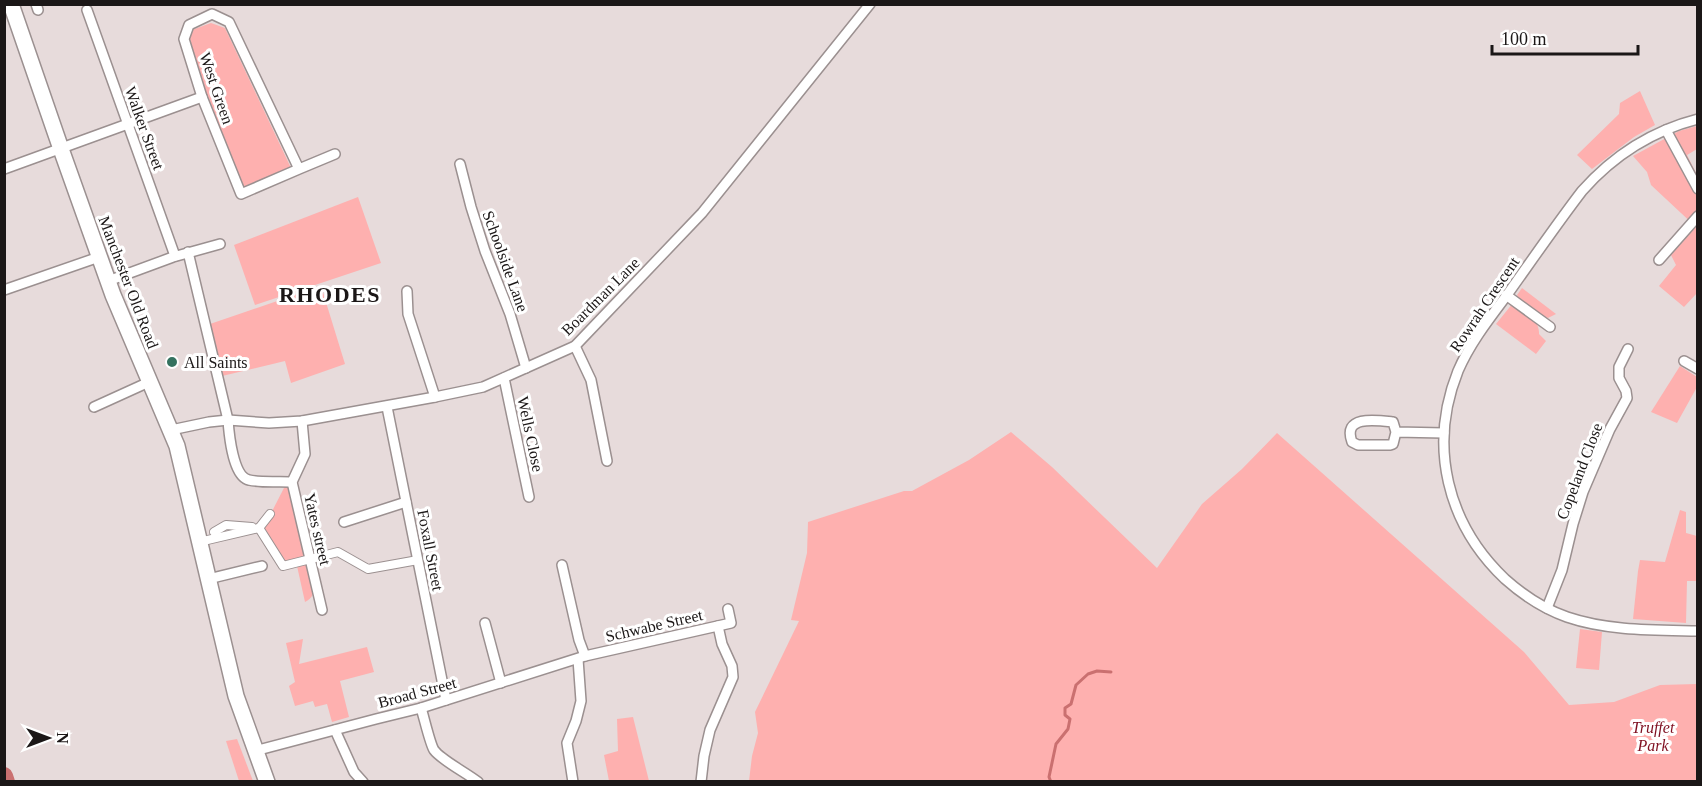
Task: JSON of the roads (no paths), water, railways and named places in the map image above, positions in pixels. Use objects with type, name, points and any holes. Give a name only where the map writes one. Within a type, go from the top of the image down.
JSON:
[{"type":"main road","name":"Manchester Old Road","points":[[11,4],[99,257],[149,382],[171,430],[182,462],[237,696],[267,782]]},
{"type":"street","name":"Boardman Lane","points":[[171,430],[228,420],[269,423],[302,421],[435,397],[483,387],[575,346],[702,213],[870,4]]},
{"type":"street","name":"Walker Street","points":[[87,10],[175,256]]},
{"type":"street","name":"West Green","points":[[299,169],[229,22],[212,14],[189,25],[184,39],[202,97],[241,194],[335,154]]},
{"type":"street","points":[[4,170],[202,97]]},
{"type":"street","name":"Rowrah Crescent","points":[[1698,118],[1638,143],[1614,159],[1598,173],[1569,208],[1467,352],[1458,371],[1447,407],[1444,433],[1445,465],[1457,512],[1483,556],[1530,599],[1565,616],[1586,623],[1618,628],[1698,631]]},
{"type":"street","points":[[1666,130],[1698,189]]},
{"type":"street","name":"Schoolside Lane","points":[[460,164],[485,251],[510,314],[525,368]]},
{"type":"street","points":[[1659,260],[1698,216]]},
{"type":"street","points":[[108,281],[175,256],[220,244]]},
{"type":"street","points":[[188,252],[239,474],[246,480],[292,482]]},
{"type":"street","points":[[4,290],[99,257]]},
{"type":"street","points":[[407,291],[408,314],[435,397]]},
{"type":"street","points":[[1506,295],[1550,327]]},
{"type":"street","points":[[575,346],[591,380],[607,461]]},
{"type":"street","name":"Copeland Close","points":[[1547,608],[1562,570],[1583,492],[1610,429],[1627,398],[1619,378],[1619,367],[1629,349]]},
{"type":"street","name":"Wells Close","points":[[504,378],[529,497]]},
{"type":"street","points":[[94,407],[149,382]]},
{"type":"street","name":"Foxall Street","points":[[387,406],[446,700]]},
{"type":"street","name":"Yates street","points":[[302,421],[305,454],[292,482],[322,610]]},
{"type":"street","points":[[1358,421],[1392,422],[1396,432],[1394,444],[1390,445],[1358,445],[1352,442],[1350,434],[1352,426],[1358,421]]},
{"type":"street","points":[[1396,432],[1444,433]]},
{"type":"street","points":[[344,522],[406,502]]},
{"type":"street","points":[[199,542],[259,528],[270,514]]},
{"type":"street","points":[[214,532],[226,525],[259,528]]},
{"type":"street","points":[[259,528],[283,566],[338,552],[368,569],[418,560]]},
{"type":"street","points":[[562,565],[581,658],[581,701],[567,743],[573,782]]},
{"type":"street","points":[[208,579],[262,566]]},
{"type":"street","name":"Schwabe Street","points":[[581,658],[731,623],[728,609]]},
{"type":"street","points":[[485,623],[501,682]]},
{"type":"street","points":[[701,782],[710,730],[733,677],[732,666],[717,626]]},
{"type":"street","name":"Broad Street","points":[[255,751],[421,708],[581,658]]},
{"type":"street","points":[[421,708],[434,751],[478,782]]},
{"type":"street","points":[[335,730],[354,772],[363,782]]},
{"type":"street","points":[[459,782],[466,772]]},
{"type":"waterway","points":[[1051,782],[1049,777],[1056,744],[1068,729],[1070,719],[1065,715],[1065,708],[1071,704],[1076,685],[1088,674],[1097,671],[1111,672]]},
{"type":"waterway","points":[[4,776],[6,782]]},
{"type":"place","name":"All Saints","points":[[172,362]]},
{"type":"district","name":"RHODES","points":[[330,294]]},
{"type":"park label","name":"Truffet Park","points":[[1653,736]]}]
